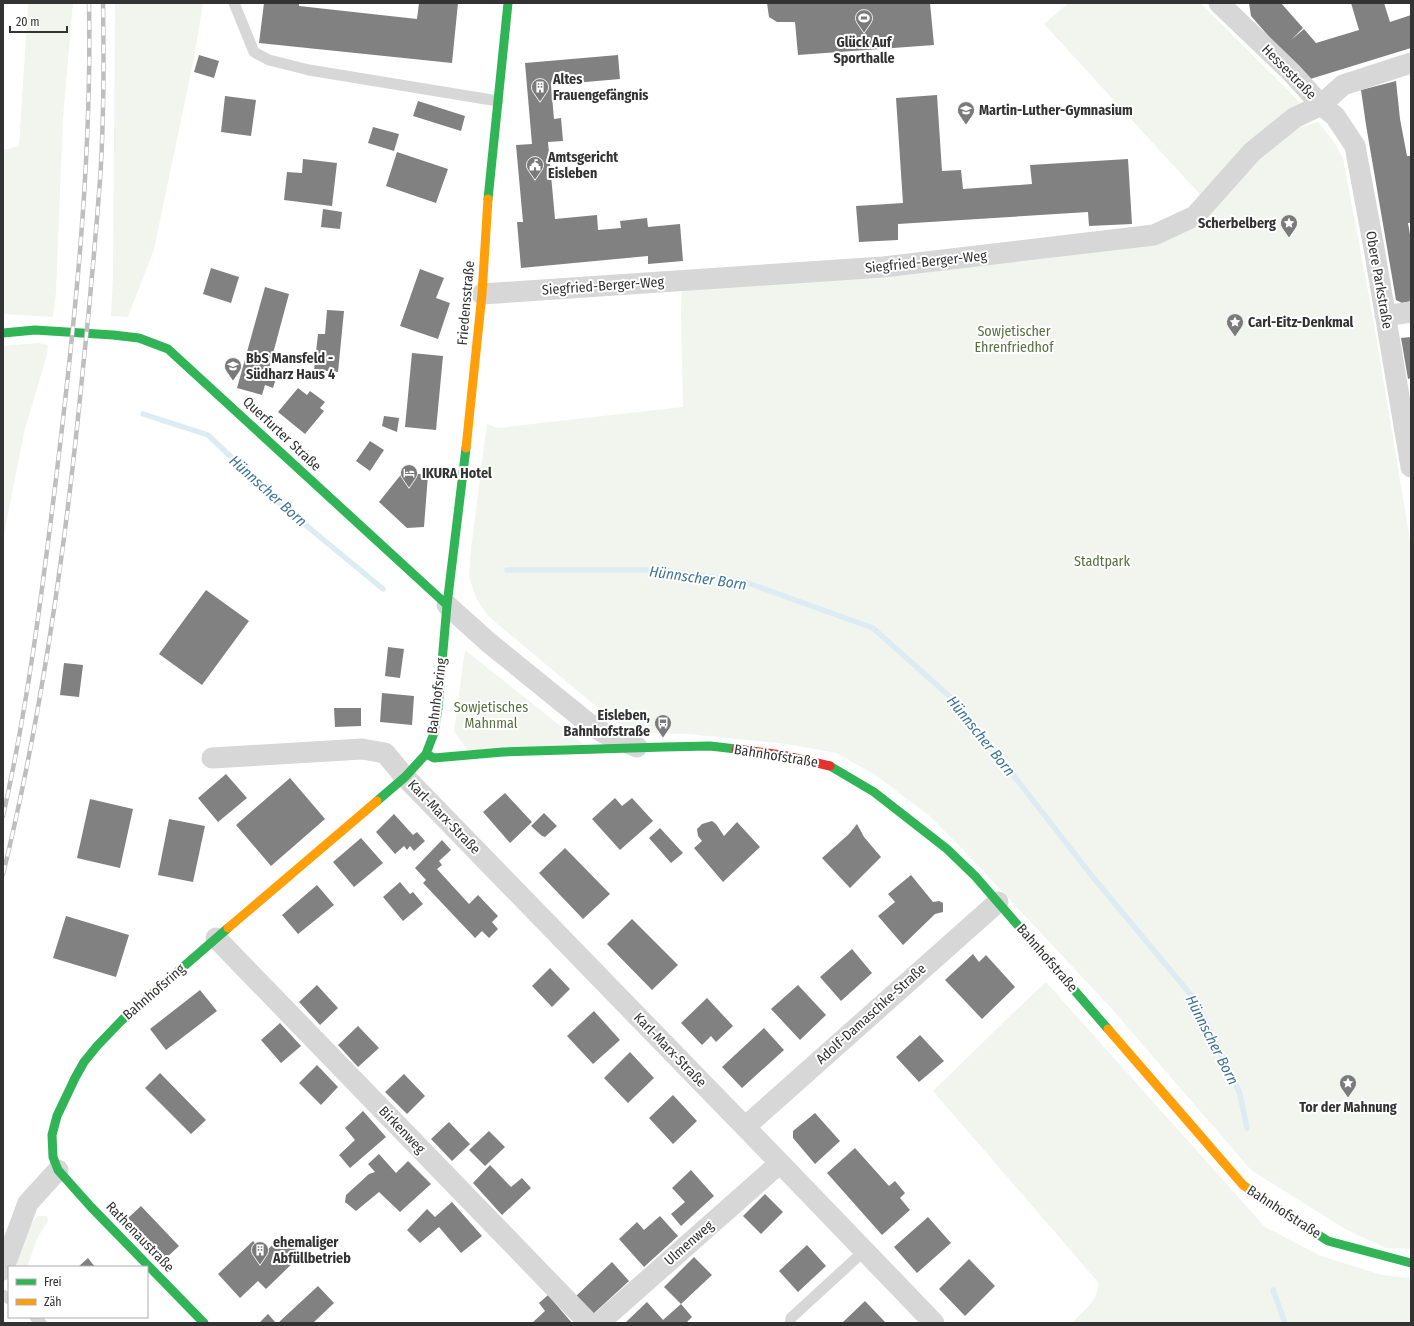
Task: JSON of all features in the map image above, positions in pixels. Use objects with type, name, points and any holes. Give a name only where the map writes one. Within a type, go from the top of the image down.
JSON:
[{"type":"main road","name":"Friedensstraße","points":[[447,605],[463,483],[482,294],[486,223],[508,3]]},
{"type":"main road","name":"Querfurter Straße","points":[[3,333],[35,330],[113,335],[139,338],[168,349],[447,605]]},
{"type":"main road","name":"Bahnhofsring","points":[[58,1170],[53,1157],[52,1134],[57,1116],[84,1062],[97,1046],[122,1020],[405,777],[426,754],[434,733],[438,708],[447,605]]},
{"type":"main road","name":"Bahnhofstraße","points":[[426,754],[434,758],[503,752],[710,746],[782,755],[832,766],[874,792],[947,849],[975,876],[1243,1185],[1328,1241],[1411,1263]]},
{"type":"main road","name":"Rathenaustraße","points":[[58,1170],[91,1207],[204,1323]]},
{"type":"street","name":"Hessestraße","points":[[1219,3],[1236,11],[1321,105],[1343,85],[1411,63]]},
{"type":"street","name":"Siegfried-Berger-Weg","points":[[482,294],[883,268],[1154,235],[1195,216],[1252,152],[1294,118],[1321,105]]},
{"type":"street","name":"Obere Parkstraße","points":[[1321,105],[1335,116],[1355,146],[1386,316],[1411,467]]},
{"type":"street","points":[[1386,316],[1411,312]]},
{"type":"street","name":"Bahnhofstraße","points":[[447,605],[488,642],[588,723],[604,733],[637,747]]},
{"type":"street","points":[[212,758],[362,749],[385,752],[405,777]]},
{"type":"street","name":"Karl-Marx-Straße","points":[[405,777],[780,1162],[934,1323]]},
{"type":"street","name":"Adolf-Damaschke-Straße","points":[[745,1127],[998,902]]},
{"type":"street","name":"Birkenweg","points":[[216,938],[589,1323]]},
{"type":"street","name":"Ulmenweg","points":[[598,1323],[780,1162]]},
{"type":"street","points":[[3,1270],[28,1203],[58,1170]]},
{"type":"lane","points":[[234,3],[254,52],[269,60],[310,70],[498,101]]},
{"type":"lane","points":[[790,1323],[791,1318],[864,1251]]},
{"type":"green space","points":[[28,3],[73,3],[63,118],[56,292],[53,317],[3,314],[3,150],[19,146]]},
{"type":"green space","points":[[115,3],[203,3],[194,58],[154,249],[128,317],[111,316],[113,278]]},
{"type":"green space","points":[[1068,3],[1200,3],[1308,111],[1207,202],[1044,24]]},
{"type":"green space","name":"Stadtpark","points":[[1318,122],[1334,142],[1343,158],[1373,318],[1411,546],[1411,1249],[1386,1248],[1347,1230],[1251,1170],[1111,1008],[970,857],[931,817],[874,774],[836,753],[787,744],[688,734],[641,733],[631,730],[615,722],[488,616],[476,598],[469,576],[487,424],[498,428],[683,407],[681,312],[682,287],[1154,238],[1298,128]]},
{"type":"green space","points":[[39,343],[48,345],[47,355],[24,432],[3,540],[3,346]]},
{"type":"green space","name":"Sowjetisches Mahnmal","points":[[465,650],[583,744],[468,751],[454,731]]},
{"type":"green space","points":[[1046,982],[1265,1227],[1321,1256],[1382,1275],[1411,1278],[1411,1323],[1072,1323],[1094,1299],[1098,1288],[1098,1282],[933,1091]]},
{"type":"green space","points":[[37,1216],[47,1216],[48,1221],[37,1239],[27,1266],[15,1266],[30,1226]]},
{"type":"building","points":[[264,3],[299,3],[299,6],[417,19],[419,3],[458,3],[452,63],[259,43]]},
{"type":"building","name":"Glück Auf Sporthalle","points":[[767,3],[930,3],[934,45],[798,55],[795,22],[777,22],[769,17]]},
{"type":"building","points":[[1249,3],[1281,3],[1303,28],[1291,40],[1304,29],[1316,43],[1359,30],[1351,3],[1384,3],[1390,22],[1411,15],[1411,48],[1307,80],[1251,16]]},
{"type":"building","points":[[199,55],[219,61],[214,78],[194,72]]},
{"type":"building","name":"Amtsgericht Eisleben","points":[[618,55],[620,79],[551,85],[554,119],[561,118],[563,141],[548,142],[555,219],[597,215],[598,230],[621,228],[620,221],[647,218],[648,227],[680,224],[683,261],[648,264],[648,256],[521,268],[517,222],[523,222],[516,145],[532,144],[525,63]]},
{"type":"building","points":[[1396,81],[1400,119],[1407,156],[1410,156],[1411,160],[1411,223],[1408,223],[1411,240],[1411,301],[1402,303],[1396,300],[1361,90]]},
{"type":"building","points":[[937,95],[942,171],[961,170],[963,189],[1032,184],[1030,165],[1128,159],[1132,224],[1089,226],[1088,212],[898,224],[898,240],[859,242],[856,206],[903,203],[896,98]]},
{"type":"building","points":[[225,96],[256,100],[251,136],[221,132]]},
{"type":"building","points":[[418,101],[465,116],[461,131],[413,116]]},
{"type":"building","points":[[373,127],[399,134],[394,151],[368,143]]},
{"type":"building","points":[[397,152],[448,169],[436,203],[386,186]]},
{"type":"building","points":[[303,159],[337,163],[332,206],[284,200],[287,172],[302,173]]},
{"type":"building","points":[[323,209],[342,212],[340,229],[321,227]]},
{"type":"building","points":[[211,268],[239,277],[231,303],[203,294]]},
{"type":"building","points":[[420,269],[444,278],[436,298],[450,303],[438,339],[400,326]]},
{"type":"building","points":[[265,287],[289,294],[268,372],[277,375],[273,388],[265,385],[262,395],[237,388]]},
{"type":"building","points":[[327,310],[344,311],[338,372],[314,370],[318,334],[325,334]]},
{"type":"building","points":[[1411,337],[1411,378],[1408,379],[1401,338]]},
{"type":"building","points":[[412,353],[443,356],[436,430],[405,427]]},
{"type":"building","points":[[298,388],[307,395],[310,391],[325,402],[320,408],[324,411],[305,434],[278,412]]},
{"type":"building","points":[[384,416],[399,418],[397,432],[382,426]]},
{"type":"building","points":[[370,441],[384,450],[370,471],[356,461]]},
{"type":"building","name":"IKURA Hotel","points":[[403,472],[428,475],[424,527],[407,528],[379,502]]},
{"type":"building","points":[[206,590],[249,621],[202,685],[159,654]]},
{"type":"building","points":[[388,647],[404,649],[400,678],[385,676]]},
{"type":"building","points":[[64,663],[83,665],[79,697],[60,695]]},
{"type":"building","points":[[382,693],[414,696],[412,725],[380,722]]},
{"type":"building","points":[[334,708],[361,708],[361,726],[335,727]]},
{"type":"building","points":[[226,774],[247,798],[218,822],[198,798]]},
{"type":"building","points":[[290,778],[325,819],[271,866],[236,825]]},
{"type":"building","points":[[505,793],[532,822],[510,843],[483,812]]},
{"type":"building","points":[[615,798],[622,806],[632,798],[653,821],[620,850],[592,819]]},
{"type":"building","points":[[90,799],[133,809],[120,868],[77,858]]},
{"type":"building","points":[[544,813],[557,826],[545,837],[531,826]]},
{"type":"building","points":[[394,814],[413,835],[417,832],[425,841],[414,851],[410,846],[407,850],[404,846],[395,854],[376,832]]},
{"type":"building","points":[[169,819],[205,826],[193,882],[158,875]]},
{"type":"building","points":[[712,821],[716,824],[724,836],[737,822],[760,847],[723,882],[694,848],[702,841],[698,836],[697,829],[702,824]]},
{"type":"building","points":[[857,824],[864,837],[881,857],[850,888],[822,858],[849,834]]},
{"type":"building","points":[[660,828],[683,853],[671,863],[649,838]]},
{"type":"building","points":[[361,838],[383,863],[354,887],[333,862]]},
{"type":"building","points":[[442,840],[451,850],[439,861],[442,865],[437,869],[469,904],[478,895],[498,916],[492,922],[498,929],[489,938],[482,931],[475,938],[423,883],[426,880],[415,868]]},
{"type":"building","points":[[565,848],[610,894],[583,919],[539,873]]},
{"type":"building","points":[[911,875],[933,902],[939,901],[943,903],[943,912],[935,914],[903,945],[878,916],[895,902],[888,894]]},
{"type":"building","points":[[400,882],[410,894],[413,892],[423,904],[403,921],[383,897]]},
{"type":"building","points":[[317,885],[334,905],[298,934],[282,915]]},
{"type":"building","points":[[66,916],[129,935],[116,977],[53,958]]},
{"type":"building","points":[[632,919],[678,965],[652,990],[607,944]]},
{"type":"building","points":[[852,949],[872,973],[841,1001],[820,977]]},
{"type":"building","points":[[973,954],[979,962],[986,955],[1015,987],[982,1019],[945,980]]},
{"type":"building","points":[[550,968],[570,989],[552,1007],[532,986]]},
{"type":"building","points":[[317,985],[338,1008],[320,1025],[299,1002]]},
{"type":"building","points":[[798,985],[826,1015],[800,1040],[771,1009]]},
{"type":"building","points":[[200,990],[217,1011],[166,1050],[150,1029]]},
{"type":"building","points":[[707,998],[733,1026],[716,1042],[711,1036],[702,1045],[681,1023]]},
{"type":"building","points":[[594,1011],[620,1040],[593,1064],[567,1036]]},
{"type":"building","points":[[280,1023],[301,1046],[281,1063],[261,1040]]},
{"type":"building","points":[[358,1026],[379,1048],[358,1067],[338,1045]]},
{"type":"building","points":[[764,1028],[784,1050],[742,1088],[722,1067]]},
{"type":"building","points":[[920,1035],[944,1061],[919,1082],[896,1057]]},
{"type":"building","points":[[630,1052],[654,1078],[628,1103],[604,1078]]},
{"type":"building","points":[[317,1065],[338,1087],[321,1105],[299,1083]]},
{"type":"building","points":[[160,1073],[206,1120],[191,1134],[145,1088]]},
{"type":"building","points":[[404,1074],[425,1096],[407,1114],[385,1092]]},
{"type":"building","points":[[673,1095],[697,1121],[673,1144],[649,1118]]},
{"type":"building","points":[[363,1111],[386,1137],[350,1168],[339,1155],[355,1140],[345,1128]]},
{"type":"building","points":[[815,1113],[840,1141],[815,1164],[793,1138],[793,1131]]},
{"type":"building","points":[[449,1122],[470,1144],[452,1161],[431,1139]]},
{"type":"building","points":[[489,1131],[505,1147],[485,1166],[469,1150]]},
{"type":"building","points":[[855,1148],[889,1186],[895,1181],[905,1193],[900,1198],[910,1210],[882,1235],[827,1173]]},
{"type":"building","points":[[379,1154],[396,1173],[408,1161],[431,1184],[400,1212],[379,1192],[356,1211],[345,1202],[346,1195],[369,1174],[375,1172],[368,1164]]},
{"type":"building","points":[[490,1165],[511,1187],[522,1178],[531,1188],[502,1215],[473,1183]]},
{"type":"building","points":[[691,1170],[714,1196],[681,1226],[671,1214],[685,1202],[672,1188]]},
{"type":"building","points":[[765,1194],[783,1212],[761,1234],[743,1216]]},
{"type":"building","points":[[452,1202],[482,1236],[461,1253],[439,1227],[420,1243],[407,1230],[427,1209],[435,1217]]},
{"type":"building","points":[[141,1206],[179,1246],[166,1258],[128,1218]]},
{"type":"building","points":[[660,1216],[678,1236],[644,1267],[619,1239],[637,1222],[644,1230]]},
{"type":"building","points":[[928,1217],[951,1243],[917,1273],[894,1247]]},
{"type":"building","name":"ehemaliger Abfüllbetrieb","points":[[283,1235],[301,1255],[266,1289],[258,1281],[240,1298],[218,1274],[253,1241],[264,1253]]},
{"type":"building","points":[[807,1245],[826,1266],[798,1292],[779,1271]]},
{"type":"building","points":[[694,1257],[712,1275],[681,1304],[664,1287]]},
{"type":"building","points":[[88,1258],[94,1266],[79,1266]]},
{"type":"building","points":[[969,1259],[995,1286],[965,1316],[939,1289]]},
{"type":"building","points":[[612,1262],[629,1281],[593,1314],[576,1296]]},
{"type":"building","points":[[318,1286],[334,1303],[313,1323],[278,1323]]},
{"type":"building","points":[[548,1295],[572,1323],[532,1323],[545,1311],[539,1303]]},
{"type":"building","points":[[865,1301],[886,1323],[842,1323]]},
{"type":"building","points":[[647,1302],[663,1320],[681,1304],[692,1317],[686,1323],[625,1323]]},
{"type":"building","points":[[268,1314],[276,1323],[259,1323]]},
{"type":"waterway","name":"Hünnscher Born","points":[[143,414],[208,435],[279,503],[383,589]]},
{"type":"waterway","name":"Hünnscher Born","points":[[507,570],[661,570],[745,582],[873,628],[957,703],[1092,876],[1196,1001],[1240,1094],[1247,1128]]},
{"type":"waterway","name":"Hünnscher Born","points":[[1273,1290],[1285,1323]]},
{"type":"railway","points":[[3,816],[20,732],[34,648],[70,360],[85,182],[88,122],[89,3]]},
{"type":"railway","points":[[3,874],[30,751],[52,627],[69,503],[100,180],[104,47],[103,3]]},
{"type":"traffic: fast","points":[[488,199],[508,3]]},
{"type":"traffic: fast","points":[[3,333],[35,330],[113,335],[139,338],[168,349],[447,605]]},
{"type":"traffic: fast","points":[[377,801],[405,777],[426,754],[434,733],[438,708],[447,605],[466,448]]},
{"type":"traffic: fast","points":[[426,754],[434,758],[503,752],[664,747],[710,746],[736,749]]},
{"type":"traffic: fast","points":[[830,766],[874,792],[947,849],[975,876],[1108,1029]]},
{"type":"traffic: fast","points":[[204,1323],[91,1207],[58,1170],[53,1157],[52,1135],[57,1116],[75,1078],[84,1062],[97,1046],[122,1020],[228,928]]},
{"type":"traffic: fast","points":[[1303,1225],[1328,1241],[1411,1263]]},
{"type":"traffic: slow","points":[[466,448],[482,294],[488,199]]},
{"type":"traffic: slow","points":[[228,928],[377,801]]},
{"type":"traffic: slow","points":[[1108,1029],[1243,1185],[1303,1225]]},
{"type":"traffic: jam","points":[[736,749],[782,755],[830,766]]},
{"type":"place","name":"Glück Auf Sporthalle","points":[[864,33]]},
{"type":"place","name":"Altes Frauengefängnis","points":[[540,102]]},
{"type":"place","name":"Martin-Luther-Gymnasium","points":[[966,125]]},
{"type":"place","name":"Amtsgericht Eisleben","points":[[535,180]]},
{"type":"place","name":"Scherbelberg","points":[[1289,238]]},
{"type":"place","name":"Carl-Eitz-Denkmal","points":[[1235,337]]},
{"type":"place","name":"BbS Mansfeld - Südharz Haus 4","points":[[233,381]]},
{"type":"place","name":"IKURA Hotel","points":[[409,488]]},
{"type":"place","name":"Eisleben, Bahnhofstraße","points":[[663,738]]},
{"type":"place","name":"Tor der Mahnung","points":[[1348,1098]]},
{"type":"place","name":"ehemaliger Abfüllbetrieb","points":[[260,1265]]},
{"type":"park label","name":"Sowjetischer Ehrenfriedhof","points":[[1014,340]]}]
